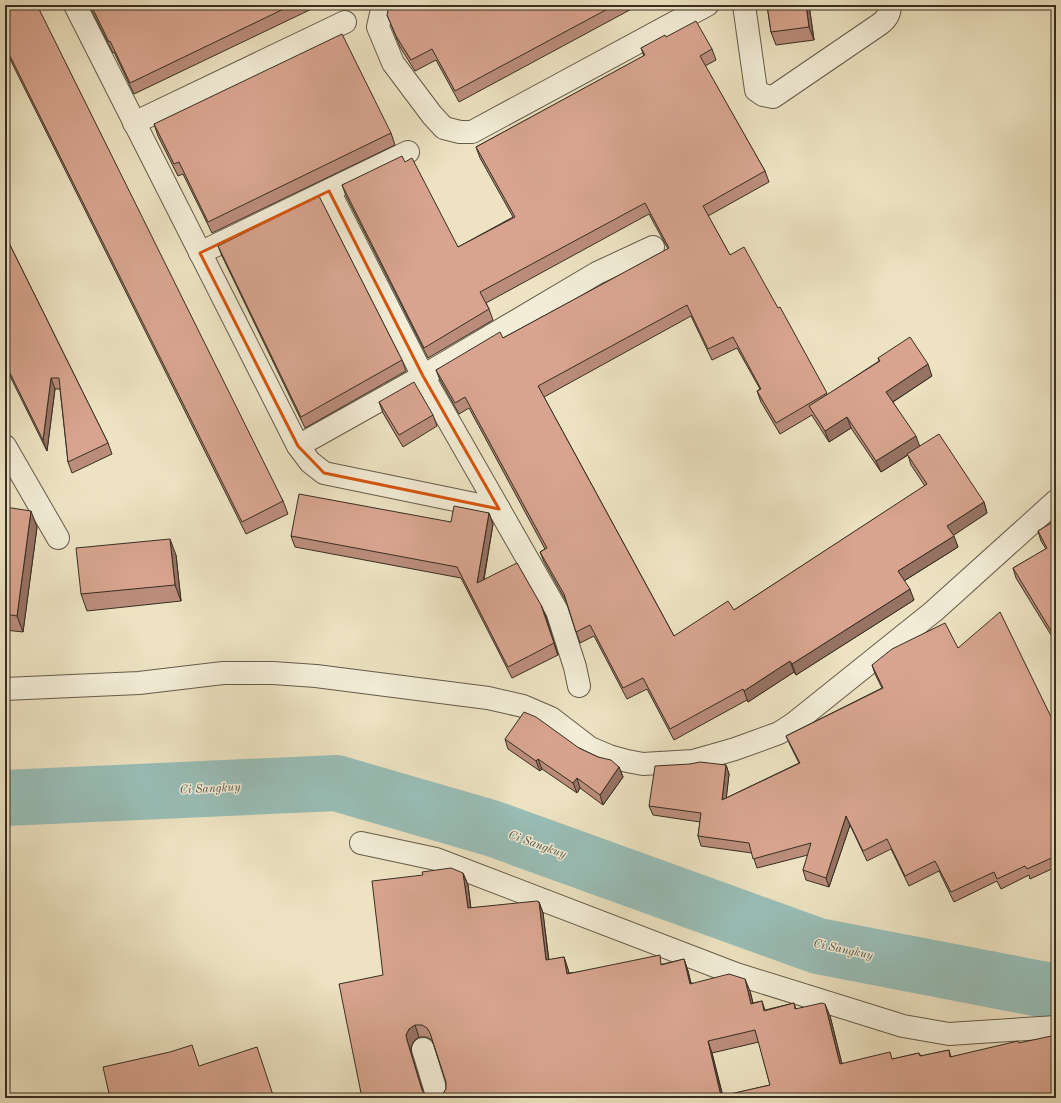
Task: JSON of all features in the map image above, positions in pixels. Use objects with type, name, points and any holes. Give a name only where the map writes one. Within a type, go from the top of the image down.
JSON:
[{"type":"street","points":[[75,5],[298,446],[310,462],[324,473],[499,508]]},
{"type":"street","points":[[393,5],[381,14],[378,27],[393,63],[444,128],[460,132],[472,132],[707,5]]},
{"type":"street","points":[[744,5],[756,90],[763,95],[773,97],[880,24],[886,19],[890,11],[890,5]]},
{"type":"street","points":[[134,123],[345,22]]},
{"type":"street","points":[[200,253],[408,152]]},
{"type":"street","points":[[329,191],[423,376],[557,611],[575,667],[579,686]]},
{"type":"street","points":[[298,446],[423,376],[597,273],[653,247]]},
{"type":"street","points":[[5,446],[58,538]]},
{"type":"street","points":[[5,689],[139,683],[223,673],[273,673],[316,676],[488,698],[523,706],[551,718],[590,748],[609,756],[643,764],[693,761],[735,749],[779,733],[793,724],[934,611],[1056,501]]},
{"type":"street","points":[[361,843],[436,859],[736,974],[903,1026],[949,1034],[1056,1027]]},
{"type":"street","points":[[423,1049],[438,1098]]},
{"type":"highlighted area","points":[[329,191],[423,376],[499,509],[324,473],[298,446],[200,253]]},
{"type":"building","points":[[5,5],[37,5],[283,501],[242,522],[5,46]]},
{"type":"building","points":[[91,5],[292,5],[130,83]]},
{"type":"building","points":[[394,5],[615,5],[455,91],[432,49],[411,60],[396,36],[387,15],[388,10]]},
{"type":"building","points":[[767,5],[806,5],[809,27],[771,32]]},
{"type":"building","points":[[696,21],[712,49],[700,56],[765,171],[703,206],[730,255],[744,247],[778,308],[780,307],[827,393],[776,423],[757,391],[761,389],[733,337],[708,349],[687,305],[538,386],[674,636],[728,601],[734,610],[927,484],[907,454],[939,434],[984,502],[947,526],[954,536],[898,571],[910,589],[792,664],[790,661],[744,691],[743,689],[670,729],[643,678],[623,688],[590,625],[576,632],[564,594],[540,552],[547,548],[465,397],[455,403],[436,370],[500,332],[503,338],[669,248],[645,203],[480,292],[489,309],[424,348],[342,185],[402,156],[405,162],[412,158],[458,247],[515,217],[476,147],[645,55],[641,48]]},
{"type":"building","points":[[342,34],[391,133],[208,222],[179,162],[174,164],[154,124]]},
{"type":"building","points":[[319,196],[402,360],[301,417],[218,246]]},
{"type":"building","points":[[5,235],[108,443],[68,462],[59,378],[51,378],[43,440],[5,363]]},
{"type":"building","points":[[910,337],[928,364],[886,392],[916,436],[876,461],[847,417],[825,431],[809,406],[880,361],[878,358]]},
{"type":"building","points":[[414,382],[433,415],[399,435],[379,402]]},
{"type":"building","points":[[299,494],[451,522],[454,506],[489,513],[477,583],[517,563],[541,605],[554,643],[508,667],[457,567],[291,536]]},
{"type":"building","points":[[5,507],[31,511],[17,616],[5,614]]},
{"type":"building","points":[[1056,520],[1056,639],[1013,568],[1047,548],[1038,531]]},
{"type":"building","points":[[170,539],[175,585],[81,594],[76,548]]},
{"type":"building","points":[[1000,612],[1056,727],[1056,856],[1027,869],[1025,866],[997,879],[994,872],[951,892],[935,861],[905,876],[887,839],[863,851],[846,816],[826,878],[803,870],[811,843],[753,859],[749,843],[698,836],[701,813],[649,806],[655,766],[700,762],[726,765],[722,800],[800,763],[786,736],[883,688],[872,665],[892,649],[945,623],[958,648]]},
{"type":"building","points":[[524,712],[536,717],[579,748],[598,757],[611,760],[619,767],[600,795],[577,778],[573,783],[538,759],[536,761],[505,739]]},
{"type":"building","points":[[451,868],[463,873],[468,908],[539,902],[546,960],[564,957],[567,974],[660,955],[661,965],[684,959],[690,984],[729,974],[745,979],[751,1004],[762,1001],[764,1011],[794,1003],[795,1009],[822,1003],[825,1004],[840,1064],[890,1052],[892,1059],[919,1053],[920,1056],[949,1050],[950,1057],[1018,1041],[1019,1043],[1056,1035],[1056,1098],[437,1098],[442,1095],[446,1089],[446,1082],[430,1033],[427,1028],[422,1025],[415,1025],[409,1029],[406,1035],[407,1040],[422,1090],[425,1095],[431,1098],[362,1098],[339,984],[383,975],[372,881],[423,875],[422,872]],"holes":[[[755,1030],[770,1085],[721,1096],[708,1041]]]},
{"type":"building","points":[[192,1045],[199,1066],[257,1047],[274,1098],[110,1098],[103,1067],[170,1052]]},
{"type":"waterway","name":"Ci Sangkuy","points":[[5,798],[336,783],[491,828],[818,946],[1051,991],[1056,990]]}]
